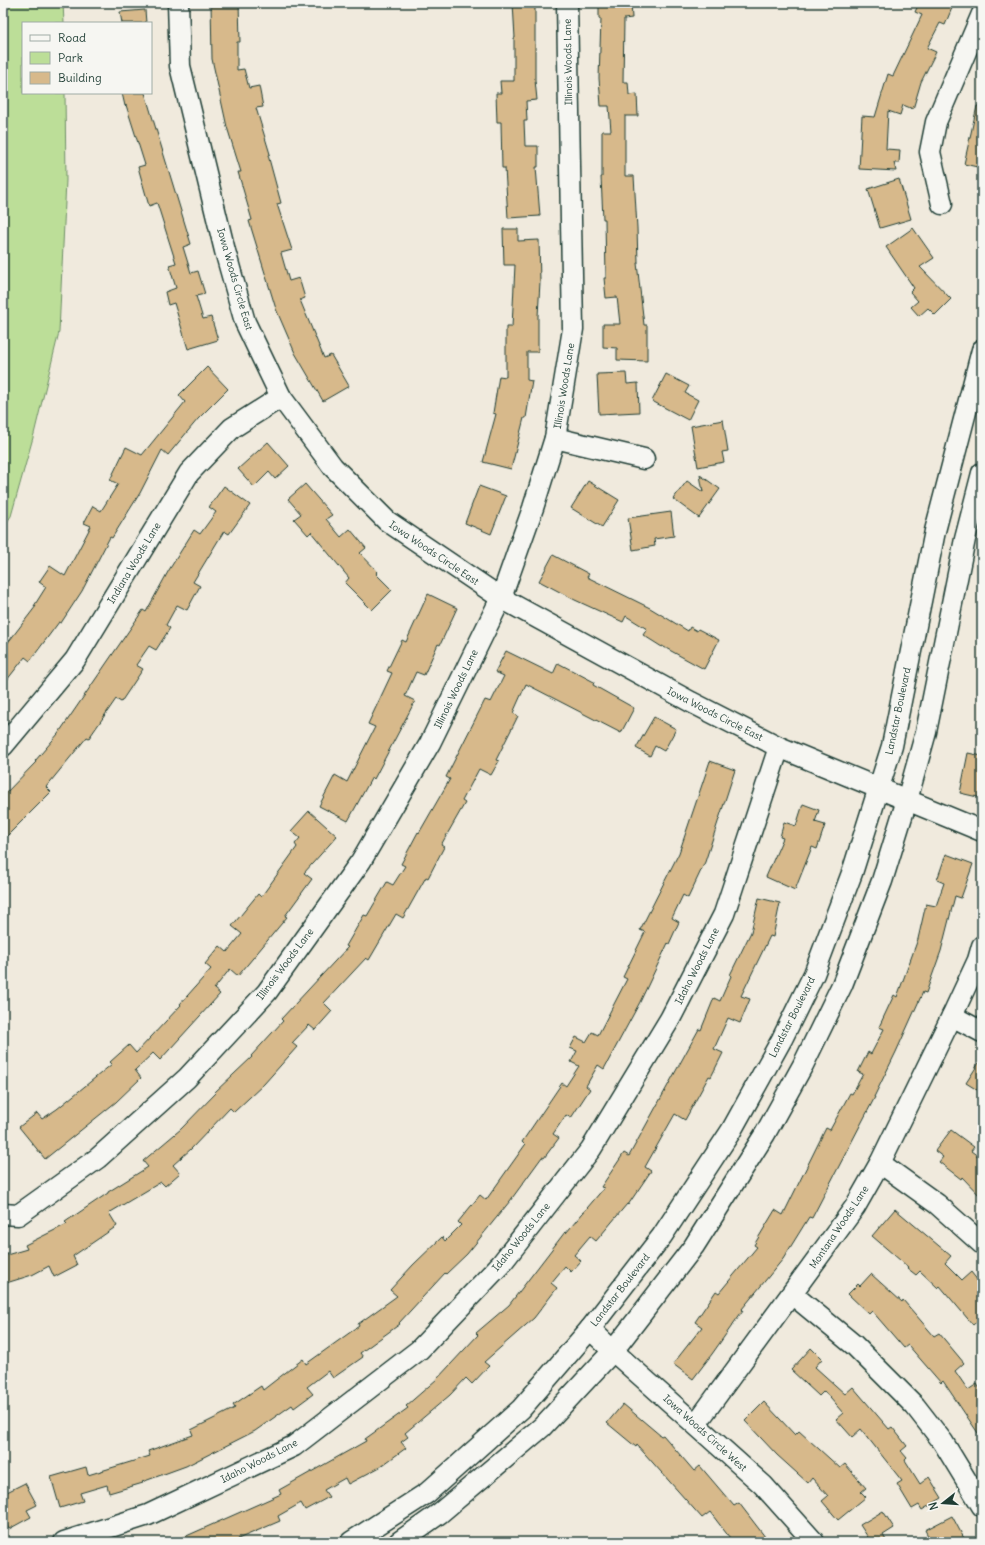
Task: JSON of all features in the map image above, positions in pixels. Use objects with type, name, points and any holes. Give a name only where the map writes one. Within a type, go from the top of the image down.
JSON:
[{"type":"street","name":"Iowa Woods Circle East","points":[[178,3],[180,66],[225,251],[245,322],[281,397],[333,467],[387,521],[501,598],[691,702],[779,747],[907,800]]},
{"type":"street","name":"Illinois Woods Lane","points":[[3,1214],[18,1215],[98,1158],[187,1078],[267,992],[361,861],[430,742],[501,598],[533,508],[555,438],[573,329],[567,3]]},
{"type":"street","points":[[942,204],[930,152],[936,122],[982,14]]},
{"type":"street","name":"Landstar Boulevard","points":[[351,1542],[428,1493],[522,1409],[590,1329],[662,1236],[731,1131],[782,1040],[814,974],[852,873],[892,746],[935,531],[982,350]]},
{"type":"street","name":"Indiana Woods Lane","points":[[3,746],[75,660],[189,473],[232,428],[281,397]]},
{"type":"street","points":[[555,438],[644,459]]},
{"type":"street","points":[[399,1542],[440,1514],[542,1427],[613,1351],[694,1246],[765,1134],[803,1065],[842,985],[882,882],[907,800],[926,732],[965,539],[982,473]]},
{"type":"street","name":"Idaho Woods Lane","points":[[64,1542],[148,1515],[294,1446],[419,1350],[501,1264],[591,1149],[670,1019],[724,914],[779,747]]},
{"type":"street","points":[[907,800],[982,831]]},
{"type":"street","name":"Montana Woods Lane","points":[[696,1424],[855,1208],[880,1163],[952,1016],[978,960],[982,946]]},
{"type":"street","points":[[952,1016],[982,1032]]},
{"type":"street","points":[[880,1163],[937,1204],[982,1244]]},
{"type":"street","points":[[792,1294],[854,1345],[915,1406],[943,1442],[982,1506]]},
{"type":"street","name":"Iowa Woods Circle West","points":[[590,1329],[763,1485],[814,1542]]},
{"type":"green space","points":[[3,3],[63,3],[64,22],[22,22],[22,94],[65,94],[66,180],[59,332],[34,434],[11,516],[3,528]]},
{"type":"building","points":[[211,3],[239,3],[240,42],[237,42],[237,70],[244,69],[249,88],[259,86],[263,107],[256,108],[270,154],[268,155],[281,203],[277,204],[292,250],[281,253],[289,281],[299,278],[305,298],[300,300],[324,358],[331,355],[349,386],[323,401],[295,353],[276,309],[249,221],[252,220],[238,172],[241,172],[227,127],[212,59]]},
{"type":"building","points":[[513,3],[535,3],[535,80],[537,100],[526,101],[527,121],[524,121],[525,146],[538,146],[538,167],[536,167],[540,216],[508,218],[505,168],[502,168],[501,122],[497,122],[496,93],[501,93],[500,81],[514,81],[515,38]]},
{"type":"building","points":[[599,3],[631,3],[632,18],[624,19],[623,82],[628,82],[629,95],[637,94],[638,116],[625,116],[625,176],[634,176],[637,228],[637,263],[644,325],[647,325],[647,361],[617,360],[617,348],[603,347],[603,324],[620,324],[617,297],[606,298],[604,278],[606,278],[605,219],[603,219],[601,177],[602,131],[611,131],[609,106],[601,106],[599,78],[601,19],[599,19]]},
{"type":"building","points":[[919,3],[954,3],[945,25],[940,23],[927,48],[936,52],[921,82],[913,109],[903,105],[900,115],[888,111],[886,149],[900,150],[899,163],[894,163],[896,171],[859,169],[862,116],[875,117],[888,74],[893,76],[922,15],[915,12]]},
{"type":"building","points":[[145,10],[146,22],[122,22],[120,12]]},
{"type":"building","points":[[122,94],[145,94],[191,244],[183,247],[191,273],[198,271],[205,294],[196,296],[203,319],[211,317],[218,340],[188,349],[174,303],[168,305],[165,292],[176,288],[169,265],[176,263],[157,203],[149,206],[138,167],[145,165],[126,105],[125,106]]},
{"type":"building","points":[[977,106],[982,106],[982,168],[964,164]]},
{"type":"building","points":[[899,179],[911,219],[880,228],[868,189]]},
{"type":"building","points":[[913,228],[934,258],[920,267],[951,299],[935,315],[928,308],[919,316],[911,307],[918,301],[910,292],[914,288],[886,247]]},
{"type":"building","points":[[503,229],[518,229],[518,241],[539,240],[540,282],[538,352],[527,352],[527,380],[532,381],[526,418],[524,418],[511,469],[483,462],[496,414],[493,413],[499,376],[506,377],[506,327],[512,327],[515,265],[504,265]]},
{"type":"building","points":[[207,367],[228,389],[198,419],[168,455],[162,450],[140,493],[112,538],[110,537],[82,591],[61,623],[59,622],[30,661],[25,657],[3,685],[3,649],[36,606],[34,606],[46,587],[39,582],[50,566],[65,576],[91,526],[84,523],[93,506],[101,511],[118,484],[110,480],[126,447],[142,455],[185,402],[179,395]]},
{"type":"building","points":[[626,373],[627,384],[638,383],[639,412],[599,414],[597,374]]},
{"type":"building","points":[[666,374],[689,386],[685,393],[698,400],[688,420],[652,401]]},
{"type":"building","points":[[723,420],[728,451],[722,452],[724,462],[698,467],[691,426]]},
{"type":"building","points":[[268,442],[289,466],[275,479],[269,472],[254,487],[238,469]]},
{"type":"building","points":[[700,475],[720,489],[699,518],[673,499],[687,481],[703,492]]},
{"type":"building","points":[[588,481],[619,500],[602,527],[571,508]]},
{"type":"building","points":[[305,484],[332,515],[326,519],[341,537],[350,529],[366,548],[360,553],[378,572],[376,574],[392,590],[372,610],[345,583],[349,578],[311,532],[308,535],[294,519],[301,514],[288,499]]},
{"type":"building","points":[[224,486],[250,505],[229,534],[224,531],[193,582],[200,586],[187,610],[177,605],[166,625],[170,628],[156,650],[149,646],[136,665],[143,669],[121,702],[116,699],[89,738],[87,737],[46,787],[51,792],[3,840],[3,796],[36,762],[35,761],[58,734],[143,610],[146,612],[169,570],[194,530],[200,534],[216,512],[209,507]]},
{"type":"building","points":[[479,486],[506,496],[491,534],[465,523]]},
{"type":"building","points":[[671,512],[674,536],[654,539],[655,546],[633,550],[628,518]]},
{"type":"building","points":[[553,555],[589,574],[587,577],[650,608],[688,631],[690,627],[697,631],[698,629],[719,640],[704,669],[662,647],[643,635],[647,629],[626,616],[623,622],[575,600],[539,581]]},
{"type":"building","points":[[428,594],[457,608],[424,675],[416,672],[405,696],[415,701],[374,779],[372,777],[348,821],[319,806],[335,775],[347,782],[375,727],[368,724],[392,673],[387,671],[402,640],[406,642]]},
{"type":"building","points":[[506,651],[553,674],[558,663],[594,682],[593,685],[634,708],[621,733],[526,684],[513,713],[518,716],[496,760],[499,761],[491,775],[479,769],[462,801],[465,803],[441,845],[444,847],[428,878],[426,877],[403,918],[396,914],[369,960],[366,958],[324,1003],[332,1011],[315,1030],[309,1025],[292,1043],[297,1047],[264,1084],[234,1112],[230,1108],[191,1149],[173,1165],[180,1173],[165,1186],[161,1182],[109,1213],[117,1226],[73,1256],[77,1265],[54,1277],[49,1266],[32,1275],[3,1284],[3,1256],[27,1249],[25,1245],[67,1224],[65,1222],[108,1192],[148,1167],[143,1161],[181,1129],[216,1093],[215,1092],[252,1057],[251,1056],[283,1021],[281,1019],[348,947],[346,946],[364,915],[367,916],[387,882],[393,885],[405,866],[401,864],[418,832],[419,833],[450,779],[446,777],[485,700],[491,702],[504,676],[495,672]]},
{"type":"building","points":[[654,717],[676,729],[664,751],[655,746],[650,756],[636,748]]},
{"type":"building","points":[[968,753],[982,756],[982,798],[960,793]]},
{"type":"building","points":[[710,761],[735,770],[705,862],[688,898],[683,895],[672,918],[679,922],[669,944],[668,943],[640,1002],[604,1069],[598,1065],[586,1086],[590,1089],[571,1118],[566,1115],[553,1134],[559,1138],[544,1158],[542,1157],[510,1201],[467,1254],[446,1274],[445,1273],[399,1323],[400,1324],[360,1353],[363,1357],[333,1378],[328,1371],[307,1387],[313,1394],[294,1408],[292,1405],[255,1431],[186,1466],[142,1482],[143,1483],[109,1493],[107,1485],[80,1493],[83,1501],[60,1508],[51,1477],[86,1467],[88,1475],[150,1456],[148,1451],[193,1435],[191,1430],[235,1408],[233,1405],[261,1386],[263,1390],[303,1359],[306,1364],[359,1326],[358,1324],[397,1296],[390,1290],[413,1265],[442,1237],[445,1241],[461,1225],[458,1222],[480,1195],[486,1200],[525,1145],[522,1142],[562,1083],[566,1086],[579,1066],[571,1062],[577,1051],[570,1048],[576,1037],[586,1042],[592,1032],[598,1035],[627,979],[623,977],[645,932],[640,930],[679,853]]},
{"type":"building","points":[[803,804],[819,810],[815,822],[825,825],[817,849],[812,847],[795,890],[766,877],[783,838],[780,837],[784,822],[796,826]]},
{"type":"building","points":[[309,811],[337,836],[304,873],[312,879],[285,916],[287,917],[238,976],[230,969],[214,989],[220,994],[160,1060],[153,1053],[135,1070],[141,1078],[116,1102],[45,1159],[19,1127],[37,1113],[42,1119],[57,1109],[112,1064],[110,1062],[129,1045],[136,1053],[181,1005],[180,1004],[211,969],[205,964],[220,946],[227,952],[242,934],[232,926],[258,894],[261,897],[297,847],[295,844],[300,838],[291,831]]},
{"type":"building","points":[[946,854],[973,864],[961,898],[955,896],[941,951],[926,993],[923,992],[875,1097],[812,1218],[809,1217],[783,1259],[742,1309],[743,1310],[693,1379],[673,1364],[702,1327],[695,1322],[716,1291],[719,1293],[757,1247],[754,1245],[775,1210],[783,1215],[826,1128],[830,1130],[850,1093],[852,1094],[863,1074],[858,1072],[868,1052],[871,1054],[884,1029],[879,1027],[894,995],[897,997],[918,939],[926,904],[936,906],[944,883],[937,880]]},
{"type":"building","points":[[759,898],[780,903],[773,937],[770,936],[741,996],[750,999],[740,1023],[728,1018],[714,1049],[723,1053],[711,1077],[709,1076],[685,1120],[675,1114],[645,1167],[651,1171],[628,1205],[627,1204],[596,1241],[590,1236],[574,1255],[581,1261],[571,1272],[565,1266],[551,1283],[557,1288],[534,1318],[484,1362],[489,1366],[472,1384],[466,1378],[450,1395],[405,1433],[408,1437],[401,1442],[406,1448],[380,1467],[348,1484],[345,1478],[324,1490],[329,1497],[305,1510],[301,1503],[278,1516],[280,1521],[238,1539],[239,1542],[173,1542],[281,1494],[279,1490],[366,1441],[365,1439],[408,1408],[406,1406],[437,1379],[478,1335],[476,1333],[509,1305],[565,1232],[566,1233],[604,1188],[601,1187],[624,1153],[629,1156],[699,1029],[701,1030],[714,998],[720,1001],[731,976],[730,975],[751,932]]},
{"type":"building","points":[[982,1058],[982,1093],[966,1083]]},
{"type":"building","points":[[951,1130],[974,1147],[971,1151],[982,1159],[982,1198],[962,1177],[961,1179],[939,1162],[943,1157],[935,1151]]},
{"type":"building","points":[[895,1209],[951,1256],[945,1263],[962,1280],[971,1272],[982,1286],[982,1317],[973,1325],[940,1286],[938,1288],[920,1271],[916,1275],[872,1236]]},
{"type":"building","points":[[871,1274],[902,1302],[903,1300],[934,1336],[939,1333],[964,1363],[955,1371],[968,1390],[977,1384],[982,1392],[982,1439],[943,1381],[941,1383],[908,1345],[904,1348],[872,1311],[869,1314],[848,1294],[858,1284],[860,1286]]},
{"type":"building","points":[[811,1348],[822,1359],[815,1367],[845,1394],[853,1387],[889,1429],[892,1427],[907,1446],[901,1451],[907,1458],[905,1460],[920,1484],[929,1477],[942,1498],[922,1510],[919,1505],[912,1509],[897,1484],[902,1481],[861,1429],[852,1437],[836,1419],[843,1413],[824,1391],[819,1396],[791,1370]]},
{"type":"building","points":[[764,1402],[795,1435],[799,1431],[840,1468],[845,1464],[866,1488],[861,1492],[866,1497],[838,1520],[822,1501],[828,1496],[812,1478],[808,1483],[777,1455],[745,1421]]},
{"type":"building","points":[[623,1404],[661,1436],[663,1435],[694,1471],[700,1466],[734,1506],[739,1503],[769,1542],[733,1542],[710,1512],[702,1518],[637,1445],[636,1447],[607,1423]]},
{"type":"building","points":[[25,1483],[37,1505],[27,1510],[31,1517],[9,1529],[3,1518],[3,1494]]},
{"type":"building","points":[[883,1511],[894,1528],[883,1535],[887,1542],[871,1542],[860,1525]]},
{"type":"building","points":[[952,1516],[966,1542],[931,1542],[925,1530]]}]
